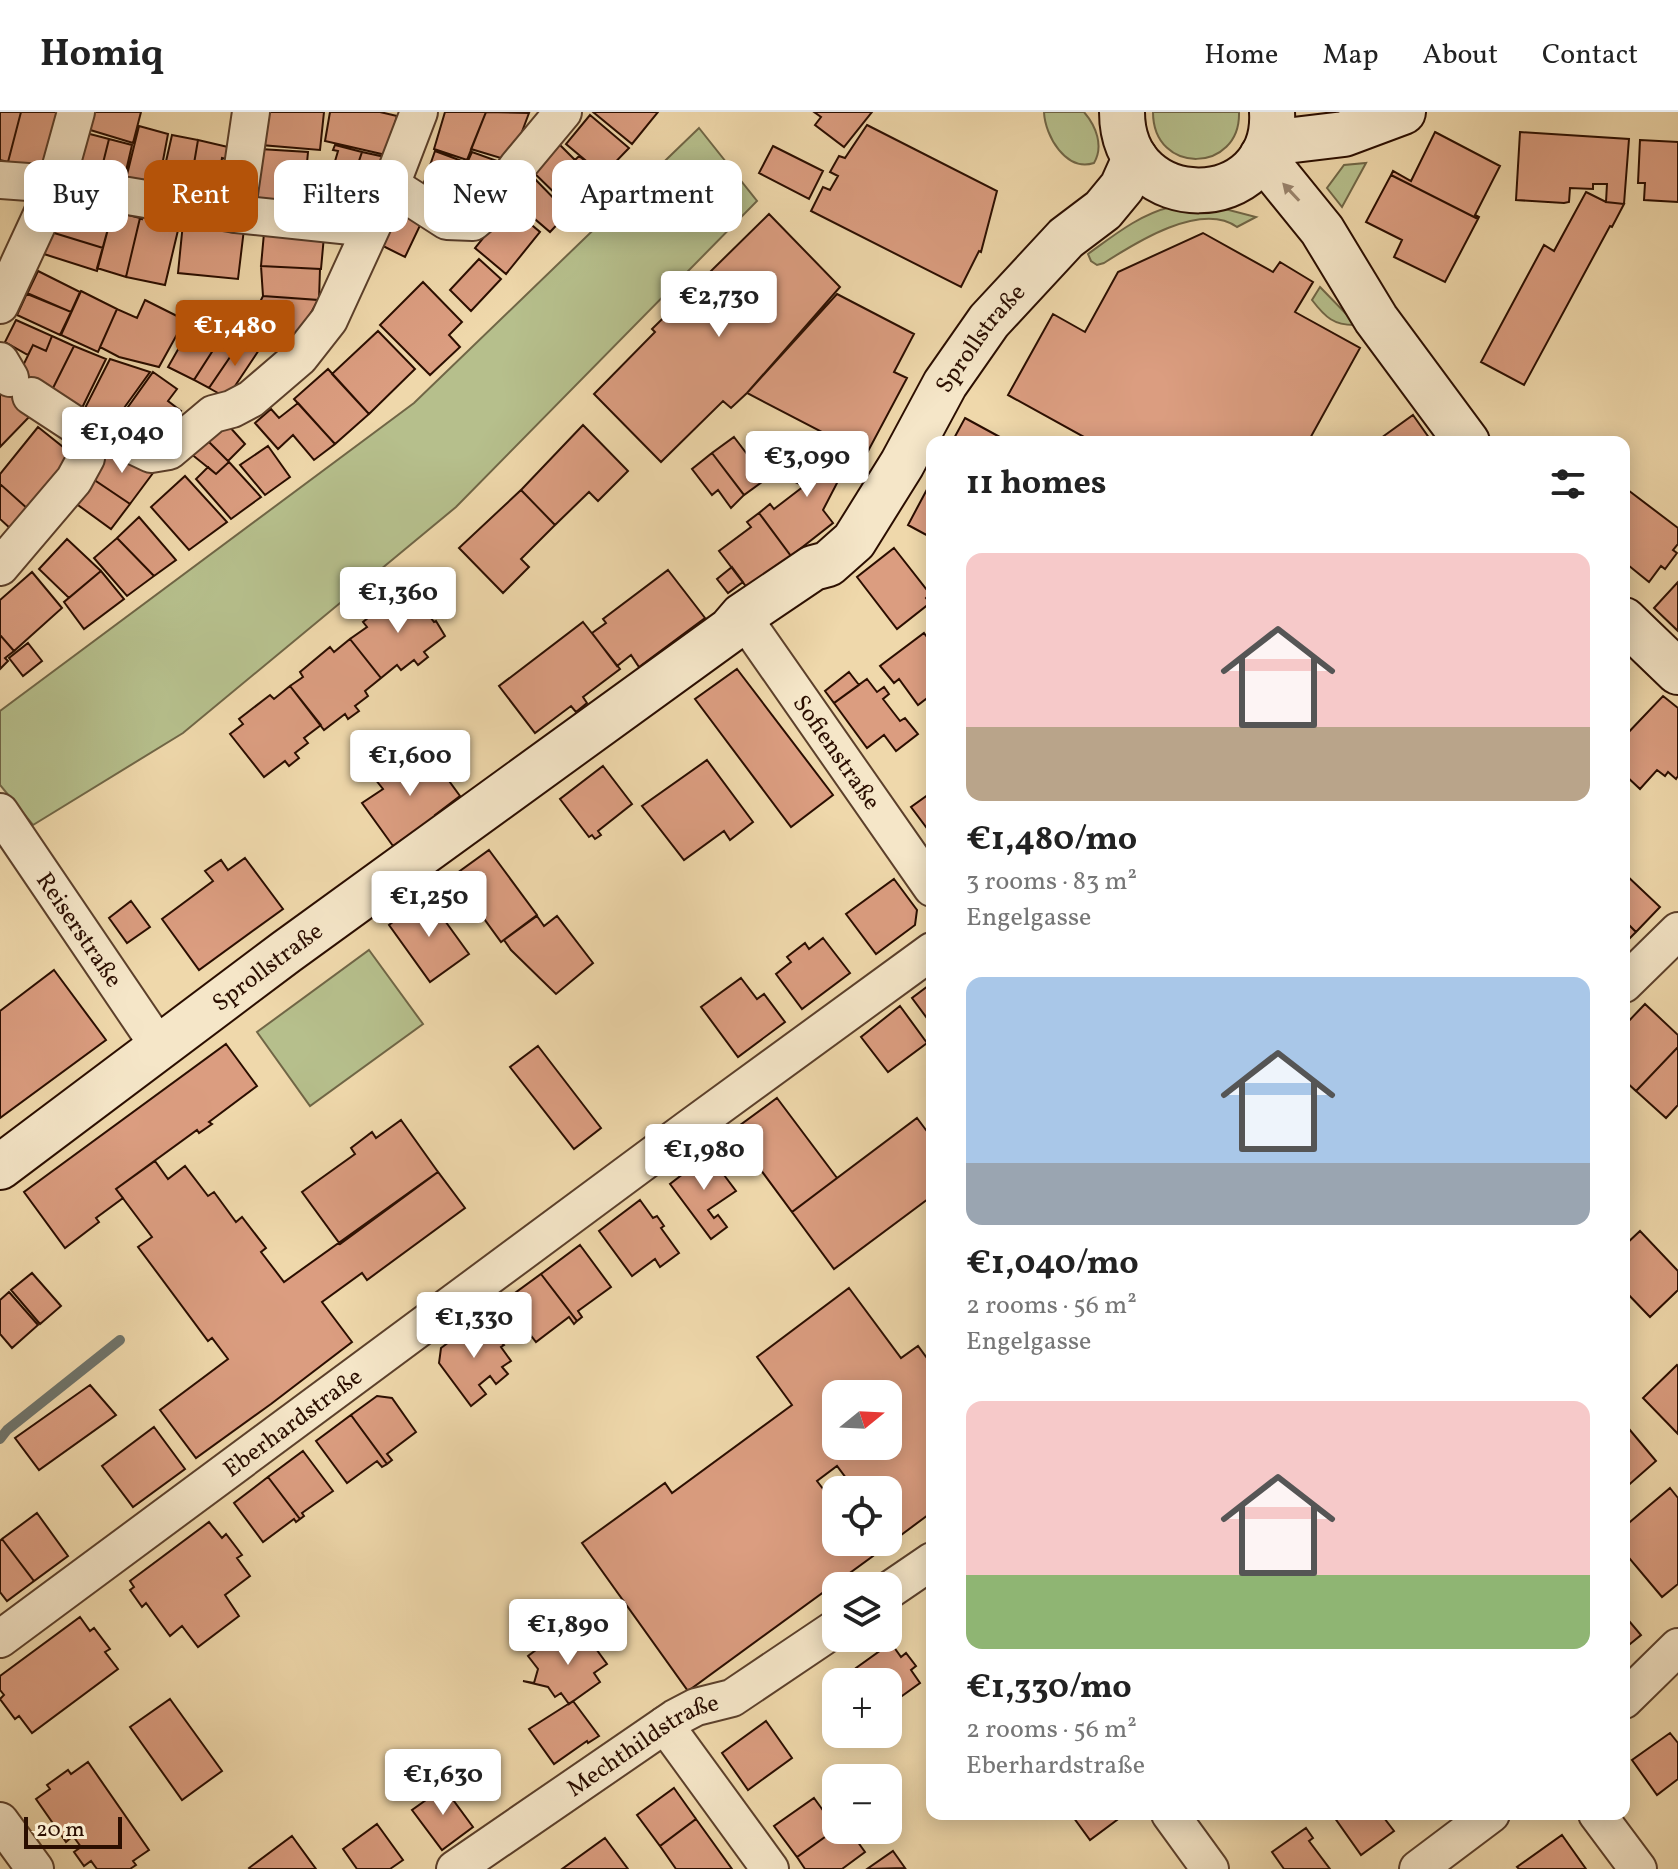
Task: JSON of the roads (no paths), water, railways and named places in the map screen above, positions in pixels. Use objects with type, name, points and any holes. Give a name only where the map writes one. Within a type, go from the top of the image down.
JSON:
[{"type":"main road","points":[[1122,112],[1127,142],[1135,158],[1150,175],[1169,186],[1190,192],[1211,191],[1258,149],[1344,134],[1402,112]]},
{"type":"main road","points":[[1258,149],[1322,230],[1376,319],[1463,436]]},
{"type":"main road","name":"Sprollstraße","points":[[0,1167],[286,952],[741,625],[819,580],[828,564],[854,541],[868,523],[945,384],[989,321],[1066,238],[1103,210],[1122,187],[1135,158]]},
{"type":"main road","name":"Sprollstraße","points":[[1103,210],[1129,205],[1169,186]]},
{"type":"main road","points":[[1630,626],[1678,672]]},
{"type":"street","points":[[63,160],[76,112]]},
{"type":"street","points":[[244,160],[251,112]]},
{"type":"street","points":[[401,160],[419,112]]},
{"type":"street","points":[[408,196],[447,221],[473,222],[485,212],[563,112]]},
{"type":"street","points":[[0,180],[24,182]]},
{"type":"street","points":[[0,305],[34,232]]},
{"type":"street","points":[[14,378],[89,434],[113,436],[151,454],[169,451],[213,414],[251,399],[312,345],[329,320],[368,232]]},
{"type":"street","points":[[0,567],[74,480],[86,458],[89,434]]},
{"type":"street","name":"Sofienstraße","points":[[741,625],[926,880]]},
{"type":"street","name":"Reiserstraße","points":[[5,832],[160,1048]]},
{"type":"street","points":[[1630,978],[1678,931]]},
{"type":"street","name":"Eberhardstraße","points":[[0,1639],[926,955]]},
{"type":"street","points":[[902,1581],[926,1565]]},
{"type":"street","name":"Mechthildstraße","points":[[455,1869],[665,1725],[696,1707],[732,1698],[822,1637]]},
{"type":"street","points":[[1630,1694],[1678,1647]]},
{"type":"street","points":[[665,1725],[770,1869]]},
{"type":"street","points":[[1174,1820],[1210,1869]]},
{"type":"street","points":[[1418,1869],[1483,1820]]},
{"type":"street","points":[[1601,1820],[1638,1869]]},
{"type":"street","points":[[0,1821],[35,1869]]},
{"type":"waterway","points":[[0,1439],[7,1430],[120,1340]]}]
